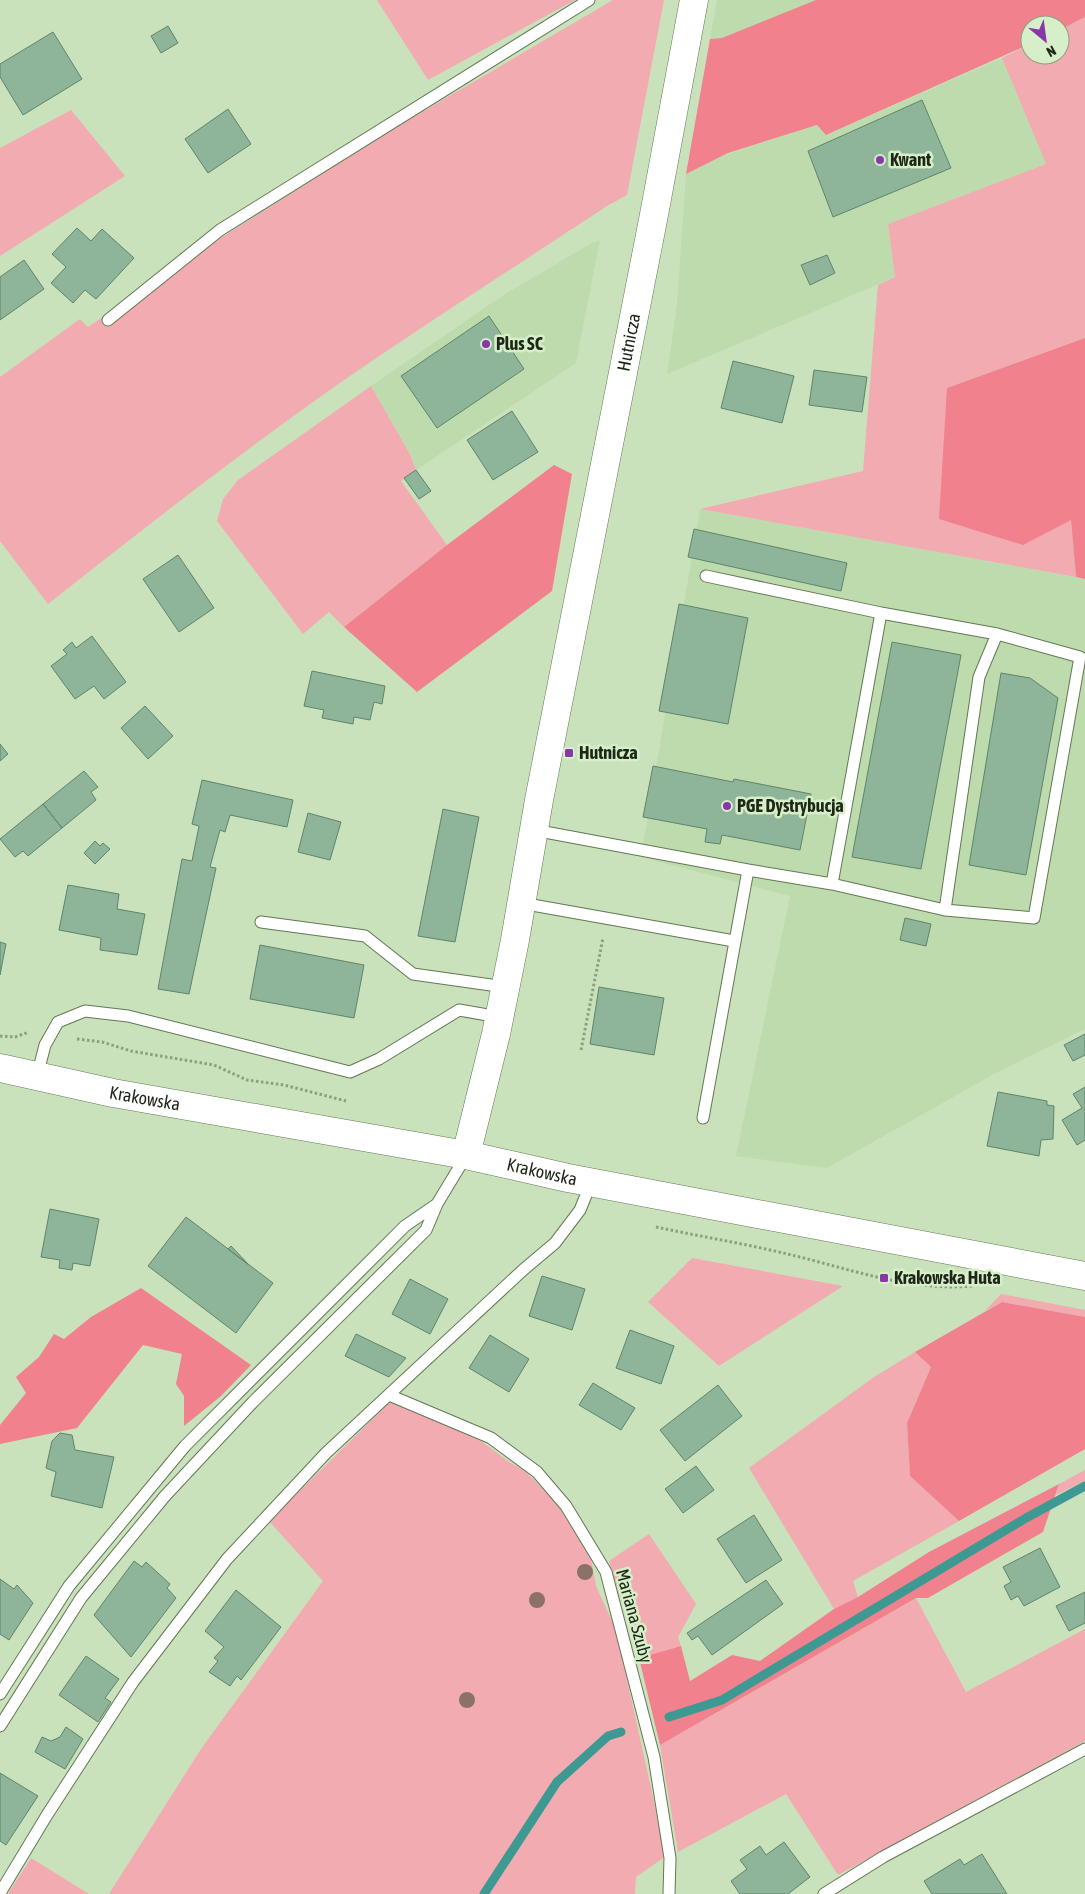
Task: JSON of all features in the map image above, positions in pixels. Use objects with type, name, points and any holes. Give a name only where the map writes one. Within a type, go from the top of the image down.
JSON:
[{"type":"street","name":"Hutnicza","points":[[466,1155],[499,1017],[522,903],[534,830],[694,0]]},
{"type":"street","name":"Krakowska","points":[[0,1068],[113,1093],[466,1155],[591,1182],[1085,1276]]},
{"type":"lane","points":[[108,320],[220,230],[589,0]]},
{"type":"lane","points":[[534,830],[832,884],[945,910],[1034,918],[1080,656],[997,634],[881,613],[706,576]]},
{"type":"lane","points":[[832,884],[881,613]]},
{"type":"lane","points":[[945,910],[979,677],[997,634]]},
{"type":"lane","points":[[703,1118],[748,870]]},
{"type":"lane","points":[[522,903],[734,941]]},
{"type":"lane","points":[[261,922],[365,936],[413,974],[505,987]]},
{"type":"lane","points":[[37,1076],[50,1035],[58,1022],[85,1011],[128,1016],[350,1072],[379,1059],[459,1010],[499,1017]]},
{"type":"lane","points":[[0,1726],[82,1598],[165,1496],[253,1402],[426,1230],[437,1204],[466,1155]]},
{"type":"lane","points":[[0,1894],[47,1815],[133,1682],[226,1558],[326,1453],[453,1334],[555,1243],[580,1210],[591,1182]]},
{"type":"lane","points":[[0,1694],[69,1586],[184,1446],[406,1226],[437,1204]]},
{"type":"lane","name":"Mariana Szuby","points":[[389,1395],[491,1438],[537,1472],[566,1506],[606,1572],[654,1757],[670,1858],[668,1894]]},
{"type":"lane","points":[[824,1894],[883,1857],[1085,1749]]},
{"type":"path","points":[[581,1050],[606,919]]},
{"type":"path","points":[[0,1036],[15,1037],[28,1032],[102,1042],[131,1051],[214,1065],[247,1080],[284,1086],[346,1101]]},
{"type":"path","points":[[654,1226],[782,1252],[921,1286],[955,1288],[978,1286]]},
{"type":"shaded area","points":[[377,0],[575,0],[428,80]]},
{"type":"shaded area","points":[[613,0],[664,0],[627,195],[607,206],[436,318],[297,413],[225,466],[48,604],[0,541],[0,377],[80,319],[88,327],[219,239],[405,122]]},
{"type":"shaded area","points":[[717,0],[816,0],[722,38],[710,39]]},
{"type":"shaded area","points":[[816,0],[1085,0],[1085,17],[1070,25],[1070,15],[1020,15],[1020,48],[826,135],[817,125],[728,153],[686,174],[710,39],[722,38]]},
{"type":"shaded area","points":[[1085,17],[1085,338],[947,388],[1071,520],[1076,577],[700,509],[863,471],[878,285],[895,277],[888,224],[1046,164],[1002,58],[1020,49],[1020,65],[1070,65],[1070,25]]},
{"type":"shaded area","points":[[1002,58],[1046,164],[888,224],[895,277],[667,374],[677,305],[686,174],[728,154],[817,125],[827,135]]},
{"type":"shaded area","points":[[71,110],[125,176],[0,256],[0,148]]},
{"type":"shaded area","points":[[600,240],[576,363],[416,470],[410,453],[371,386],[502,296]]},
{"type":"shaded area","points":[[1085,338],[1085,579],[1076,577],[1071,520],[1023,545],[939,519],[947,388]]},
{"type":"shaded area","points":[[371,386],[410,454],[416,470],[401,481],[447,545],[344,627],[329,612],[303,634],[217,521],[223,499],[238,480]]},
{"type":"shaded area","points":[[554,465],[572,474],[552,591],[417,692],[344,627],[447,545]]},
{"type":"shaded area","points":[[700,509],[1085,579],[1085,1029],[994,1074],[827,1168],[736,1156],[790,896],[641,857]]},
{"type":"shaded area","points":[[692,1258],[843,1286],[719,1366],[648,1302]]},
{"type":"shaded area","points":[[141,1288],[251,1365],[221,1396],[184,1426],[184,1396],[176,1384],[182,1354],[143,1345],[77,1428],[0,1444],[0,1425],[26,1393],[16,1377],[39,1357],[54,1334],[64,1339],[91,1317]]},
{"type":"shaded area","points":[[1001,1294],[1085,1310],[1085,1317],[1002,1302],[985,1311]]},
{"type":"shaded area","points":[[1002,1302],[1085,1317],[1085,1449],[959,1521],[910,1476],[907,1423],[931,1367],[915,1352]]},
{"type":"shaded area","points":[[915,1352],[931,1367],[907,1423],[910,1476],[959,1521],[853,1581],[858,1597],[834,1609],[749,1468],[874,1377]]},
{"type":"shaded area","points":[[390,1402],[425,1415],[481,1441],[509,1462],[524,1470],[554,1500],[581,1539],[591,1559],[596,1586],[616,1630],[666,1856],[636,1877],[635,1894],[109,1894],[201,1749],[323,1581],[269,1521]]},
{"type":"shaded area","points":[[1085,1470],[1085,1481],[1056,1495],[1059,1484]]},
{"type":"shaded area","points":[[1059,1484],[1043,1532],[928,1598],[916,1598],[660,1745],[639,1658],[681,1646],[690,1681],[732,1655],[760,1661],[834,1609],[858,1597],[929,1552]]},
{"type":"shaded area","points":[[649,1534],[696,1604],[678,1637],[681,1646],[639,1658],[609,1561]]},
{"type":"shaded area","points":[[916,1598],[966,1692],[1085,1629],[1085,1741],[838,1875],[786,1794],[678,1852],[660,1745]]},
{"type":"shaded area","points":[[31,1858],[89,1894],[8,1894]]},
{"type":"building","points":[[168,26],[178,43],[161,53],[151,36]]},
{"type":"building","points":[[53,32],[82,79],[23,115],[0,77],[0,64]]},
{"type":"building","name":"Kwant","points":[[922,100],[951,168],[833,217],[808,151]]},
{"type":"building","points":[[228,109],[251,144],[208,173],[185,139]]},
{"type":"building","points":[[77,228],[91,241],[102,229],[134,258],[96,299],[85,290],[73,303],[51,283],[66,267],[52,254]]},
{"type":"building","points":[[827,255],[835,273],[810,285],[801,265]]},
{"type":"building","points":[[24,260],[44,289],[0,320],[0,277]]},
{"type":"building","points":[[489,316],[524,369],[437,428],[401,376]]},
{"type":"building","points":[[733,361],[794,376],[782,423],[721,408]]},
{"type":"building","points":[[814,370],[867,377],[862,412],[809,405]]},
{"type":"building","points":[[512,411],[538,452],[493,480],[467,440]]},
{"type":"building","points":[[416,470],[431,491],[419,499],[404,478]]},
{"type":"building","points":[[694,529],[847,563],[841,591],[688,557]]},
{"type":"building","points":[[178,555],[214,608],[179,632],[143,579]]},
{"type":"building","points":[[679,604],[748,618],[728,724],[659,711]]},
{"type":"building","points":[[92,636],[126,682],[104,699],[94,686],[75,699],[51,666],[67,654],[63,650],[72,642],[76,648]]},
{"type":"building","points":[[892,642],[961,655],[921,869],[852,857]]},
{"type":"building","points":[[312,671],[385,686],[382,704],[374,702],[370,720],[354,717],[353,724],[322,718],[324,710],[304,706]]},
{"type":"building","points":[[1001,673],[1030,678],[1058,698],[1026,875],[969,865]]},
{"type":"building","points":[[145,706],[173,736],[148,759],[121,728]]},
{"type":"building","points":[[0,744],[8,754],[0,761]]},
{"type":"building","name":"PGE Dystrybucja","points":[[653,766],[733,782],[734,779],[811,794],[800,850],[722,835],[720,844],[705,842],[707,829],[643,817]]},
{"type":"building","points":[[84,771],[98,787],[91,792],[96,800],[62,828],[43,804]]},
{"type":"building","points":[[202,780],[293,800],[287,827],[230,815],[225,832],[220,830],[210,867],[216,868],[189,994],[158,989],[182,859],[192,861],[199,826],[192,824]]},
{"type":"building","points":[[43,804],[62,828],[28,856],[23,851],[15,857],[0,839]]},
{"type":"building","points":[[443,809],[479,817],[455,942],[418,936]]},
{"type":"building","points":[[308,813],[341,822],[330,860],[298,852]]},
{"type":"building","points":[[95,841],[100,846],[103,843],[110,849],[95,864],[84,853]]},
{"type":"building","points":[[68,885],[119,894],[117,909],[145,914],[137,955],[100,950],[101,938],[59,930]]},
{"type":"building","points":[[905,918],[931,924],[926,946],[900,940]]},
{"type":"building","points":[[0,942],[6,944],[0,975]]},
{"type":"building","points":[[260,945],[364,965],[354,1018],[250,999]]},
{"type":"building","points":[[599,987],[664,998],[654,1055],[590,1044]]},
{"type":"building","points":[[1085,1034],[1085,1055],[1073,1061],[1064,1045]]},
{"type":"building","points":[[1085,1087],[1085,1140],[1077,1145],[1062,1120],[1082,1108],[1073,1094]]},
{"type":"building","points":[[998,1092],[1047,1101],[1047,1105],[1054,1106],[1053,1139],[1041,1140],[1039,1156],[987,1146]]},
{"type":"building","points":[[50,1209],[99,1219],[90,1266],[73,1263],[72,1270],[59,1268],[60,1260],[41,1257]]},
{"type":"building","points":[[186,1217],[273,1283],[236,1333],[148,1266]]},
{"type":"building","points":[[231,1246],[249,1265],[228,1249]]},
{"type":"building","points":[[542,1276],[585,1289],[572,1330],[529,1316]]},
{"type":"building","points":[[410,1279],[448,1299],[430,1334],[392,1314]]},
{"type":"building","points":[[630,1330],[674,1346],[661,1384],[616,1368]]},
{"type":"building","points":[[356,1334],[406,1358],[389,1377],[345,1356]]},
{"type":"building","points":[[490,1335],[529,1359],[509,1392],[469,1368]]},
{"type":"building","points":[[593,1383],[635,1408],[621,1430],[579,1405]]},
{"type":"building","points":[[718,1385],[742,1416],[685,1461],[660,1430]]},
{"type":"building","points":[[60,1433],[72,1435],[75,1450],[114,1457],[102,1508],[51,1496],[56,1472],[46,1468],[52,1441]]},
{"type":"building","points":[[696,1466],[714,1490],[683,1513],[665,1489]]},
{"type":"building","points":[[754,1515],[782,1560],[746,1583],[717,1539]]},
{"type":"building","points":[[1040,1548],[1060,1587],[1024,1606],[1018,1596],[1011,1600],[1004,1586],[1011,1582],[1003,1567]]},
{"type":"building","points":[[134,1561],[142,1567],[146,1562],[170,1584],[167,1588],[176,1598],[131,1657],[94,1615]]},
{"type":"building","points":[[0,1579],[14,1589],[17,1585],[33,1603],[9,1640],[0,1634]]},
{"type":"building","points":[[766,1580],[783,1604],[712,1655],[698,1636],[692,1640],[687,1633]]},
{"type":"building","points":[[236,1590],[281,1627],[241,1680],[237,1676],[230,1686],[209,1672],[218,1661],[214,1658],[224,1647],[205,1631]]},
{"type":"building","points":[[1085,1592],[1085,1623],[1069,1631],[1056,1606]]},
{"type":"building","points":[[86,1656],[119,1679],[105,1698],[111,1702],[98,1722],[59,1695]]},
{"type":"building","points":[[66,1727],[83,1739],[65,1769],[35,1752],[42,1737],[51,1741],[60,1737]]},
{"type":"building","points":[[0,1773],[38,1796],[6,1845],[0,1841]]},
{"type":"building","points":[[784,1842],[810,1877],[788,1894],[740,1894],[731,1881],[747,1869],[740,1860],[760,1846],[766,1855]]},
{"type":"building","points":[[982,1854],[1007,1894],[932,1894],[924,1881],[960,1859],[964,1865]]},
{"type":"waterway","points":[[669,1717],[722,1700],[1026,1518],[1085,1486]]},
{"type":"waterway","points":[[484,1894],[557,1782],[608,1736],[621,1732]]},
{"type":"place","name":"Kwant","points":[[880,160]]},
{"type":"place","name":"Plus SC","points":[[486,344]]},
{"type":"place","name":"Hutnicza","points":[[569,753]]},
{"type":"place","name":"PGE Dystrybucja","points":[[727,806]]},
{"type":"place","name":"Krakowska Huta","points":[[884,1278]]}]
